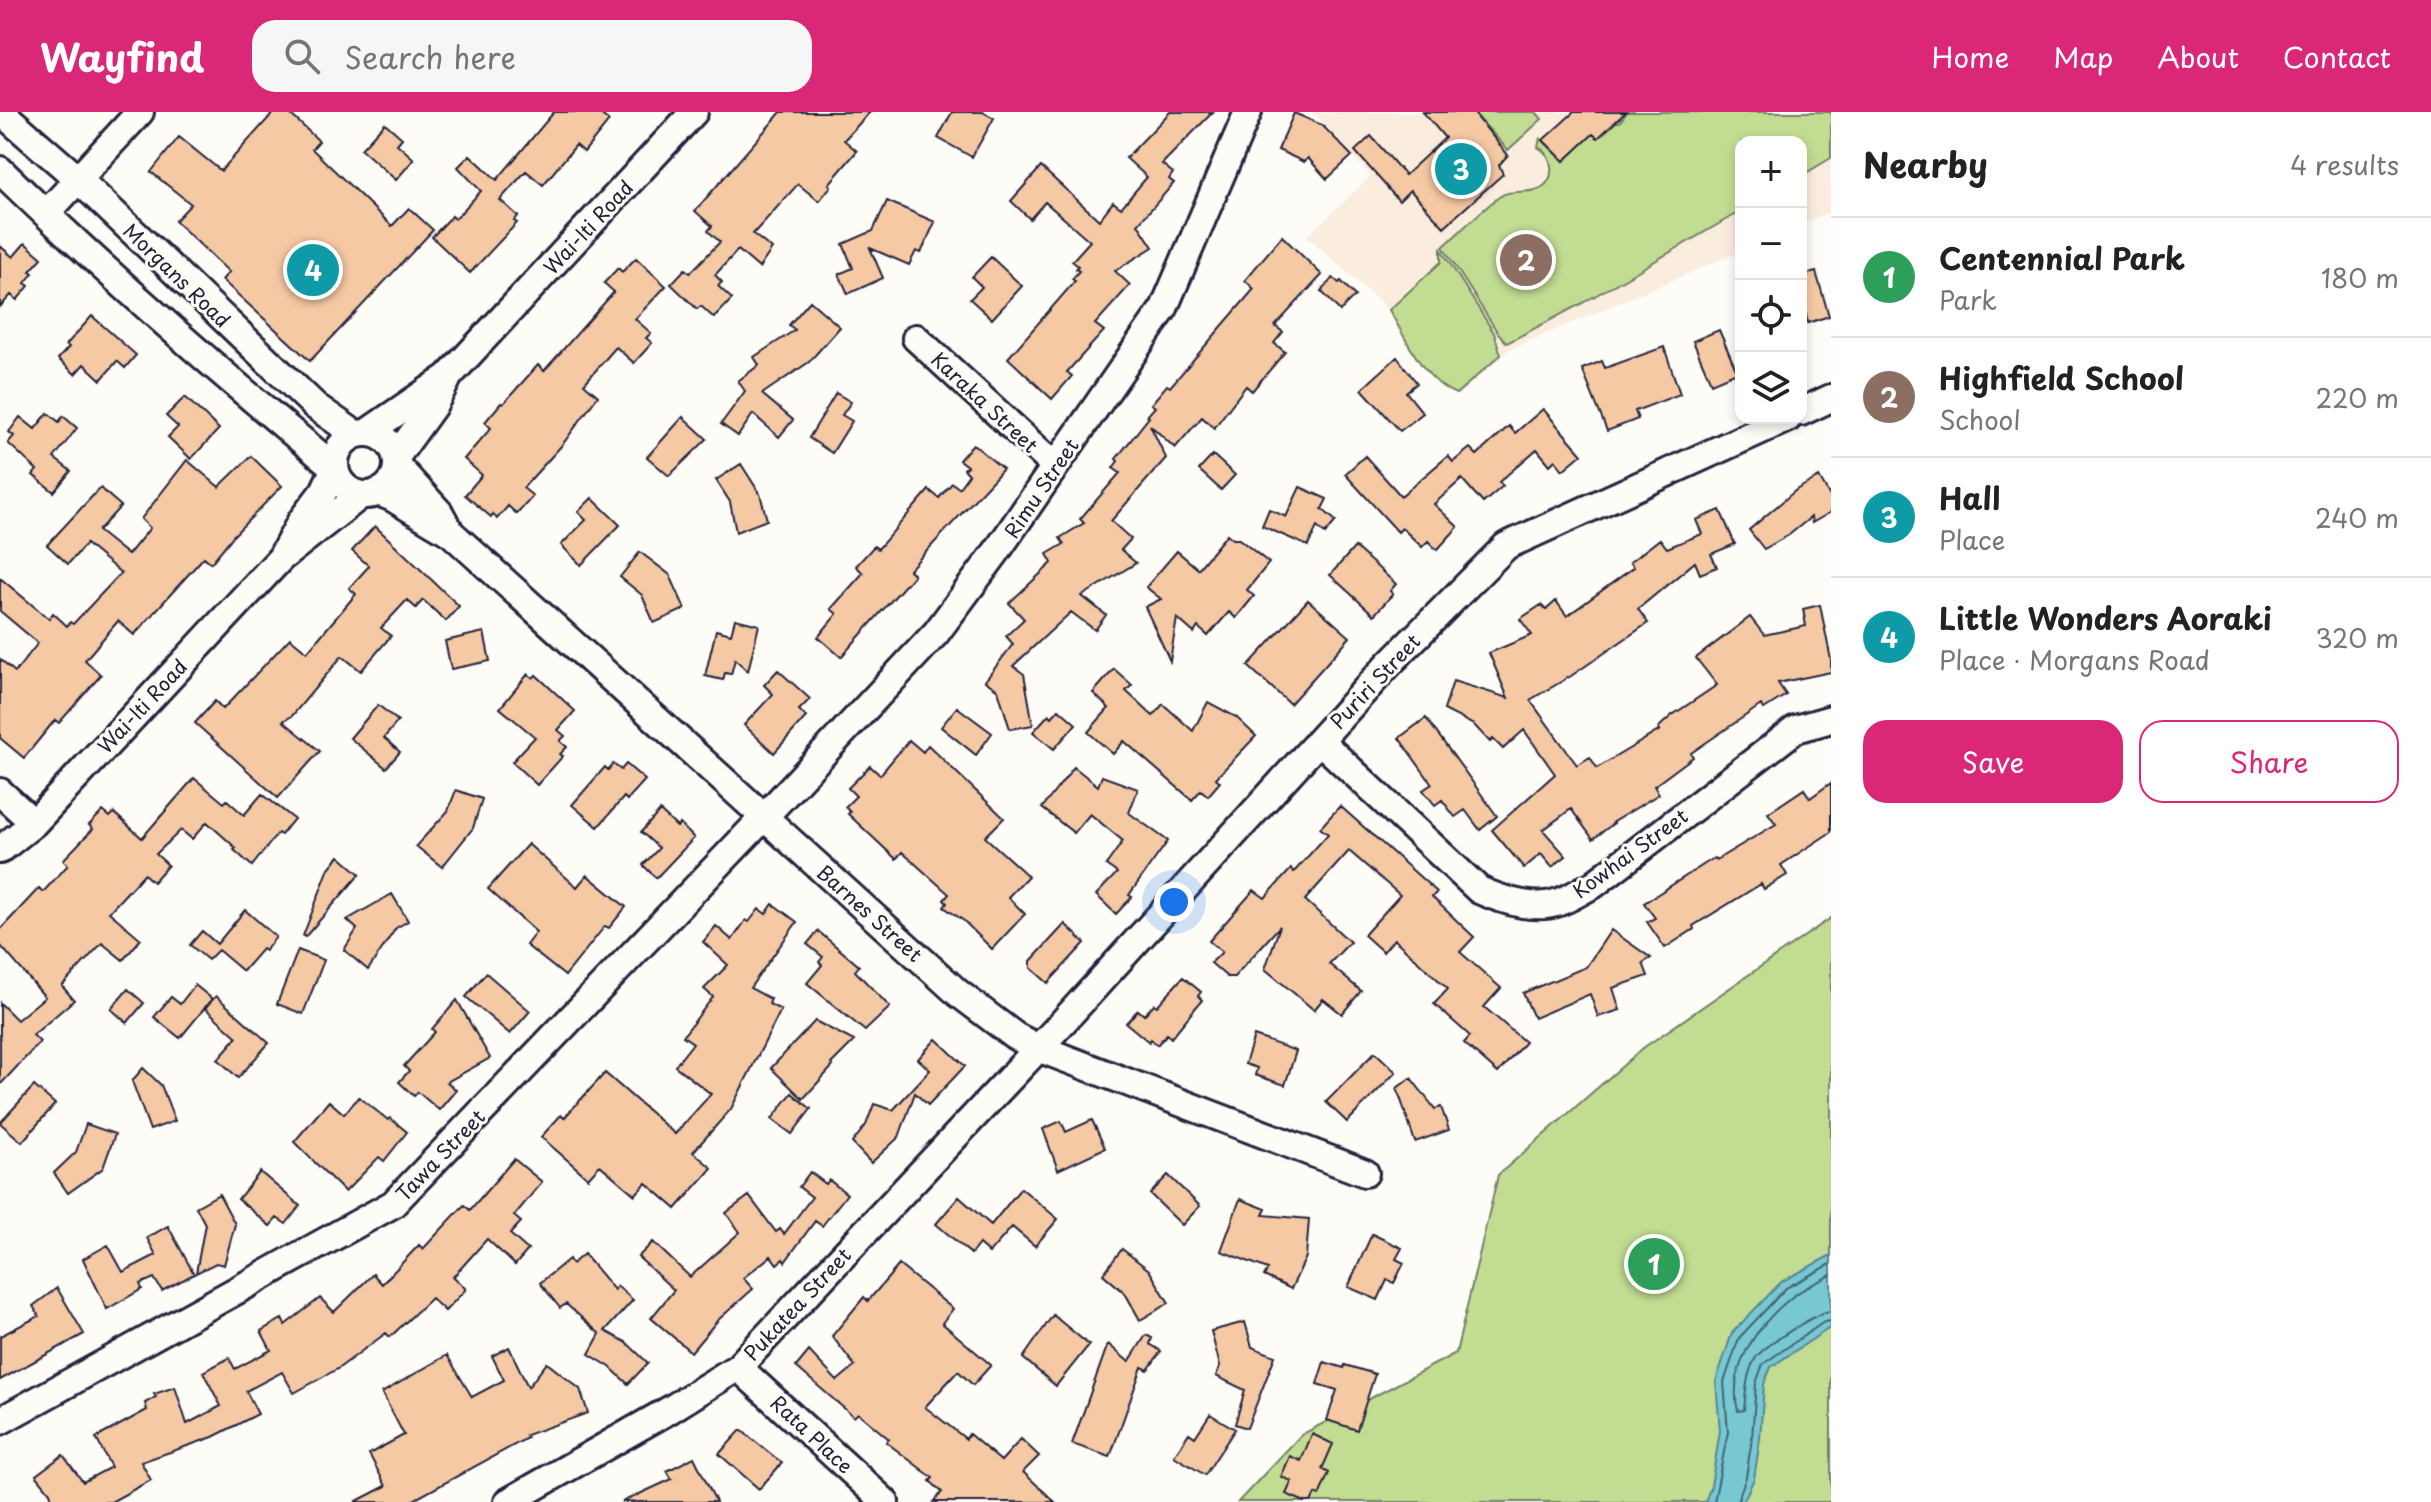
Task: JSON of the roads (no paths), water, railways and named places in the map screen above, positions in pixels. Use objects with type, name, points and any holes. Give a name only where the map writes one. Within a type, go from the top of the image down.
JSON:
[{"type":"street","name":"Morgans Road","points":[[1,112],[78,179],[315,406],[362,433]]},
{"type":"street","points":[[46,214],[140,112]]},
{"type":"street","name":"Wai-Iti Road","points":[[362,433],[448,377],[694,112]]},
{"type":"street","name":"Rimu Street","points":[[764,817],[936,633],[997,551],[1164,308],[1248,112]]},
{"type":"street","name":"Morgans Road","points":[[0,170],[280,423],[335,468]]},
{"type":"street","name":"Karaka Street","points":[[916,338],[1055,466]]},
{"type":"street","name":"Wai-Iti Road","points":[[397,461],[448,377]]},
{"type":"street","points":[[1807,409],[1831,398]]},
{"type":"street","name":"Puriri Street","points":[[1038,1048],[1388,665],[1506,546],[1775,424]]},
{"type":"street","points":[[362,433],[386,440],[397,461],[392,481],[370,494],[345,487],[335,468],[339,448],[362,433]]},
{"type":"street","name":"Barnes Street","points":[[397,461],[439,512],[451,533]]},
{"type":"street","name":"Wai-Iti Road","points":[[281,558],[301,521],[324,491],[335,468]]},
{"type":"street","name":"Wai-Iti Road","points":[[0,850],[34,823],[281,558],[370,494]]},
{"type":"street","name":"Barnes Street","points":[[370,494],[403,504],[451,533],[958,993],[1015,1036],[1038,1048],[1365,1173]]},
{"type":"street","name":"Kowhai Street","points":[[1320,741],[1479,890],[1527,904],[1557,903],[1593,885],[1796,729],[1831,719]]},
{"type":"street","points":[[0,792],[34,823]]},
{"type":"street","name":"Tawa Street","points":[[0,1421],[393,1204],[764,817]]},
{"type":"street","name":"Pukatea Street","points":[[508,1502],[738,1367],[1038,1048]]},
{"type":"street","name":"Rata Place","points":[[738,1367],[885,1502]]},
{"type":"water","points":[[1831,1255],[1831,1327],[1771,1367],[1764,1384],[1754,1479],[1743,1502],[1705,1502],[1711,1486],[1720,1431],[1716,1381],[1732,1333],[1781,1282]]},
{"type":"place","name":"Hall","points":[[1461,169]]},
{"type":"place","name":"Highfield School","points":[[1526,260]]},
{"type":"place","name":"Little Wonders Aoraki","points":[[313,270]]},
{"type":"place","name":"Centennial Park","points":[[1654,1264]]}]
